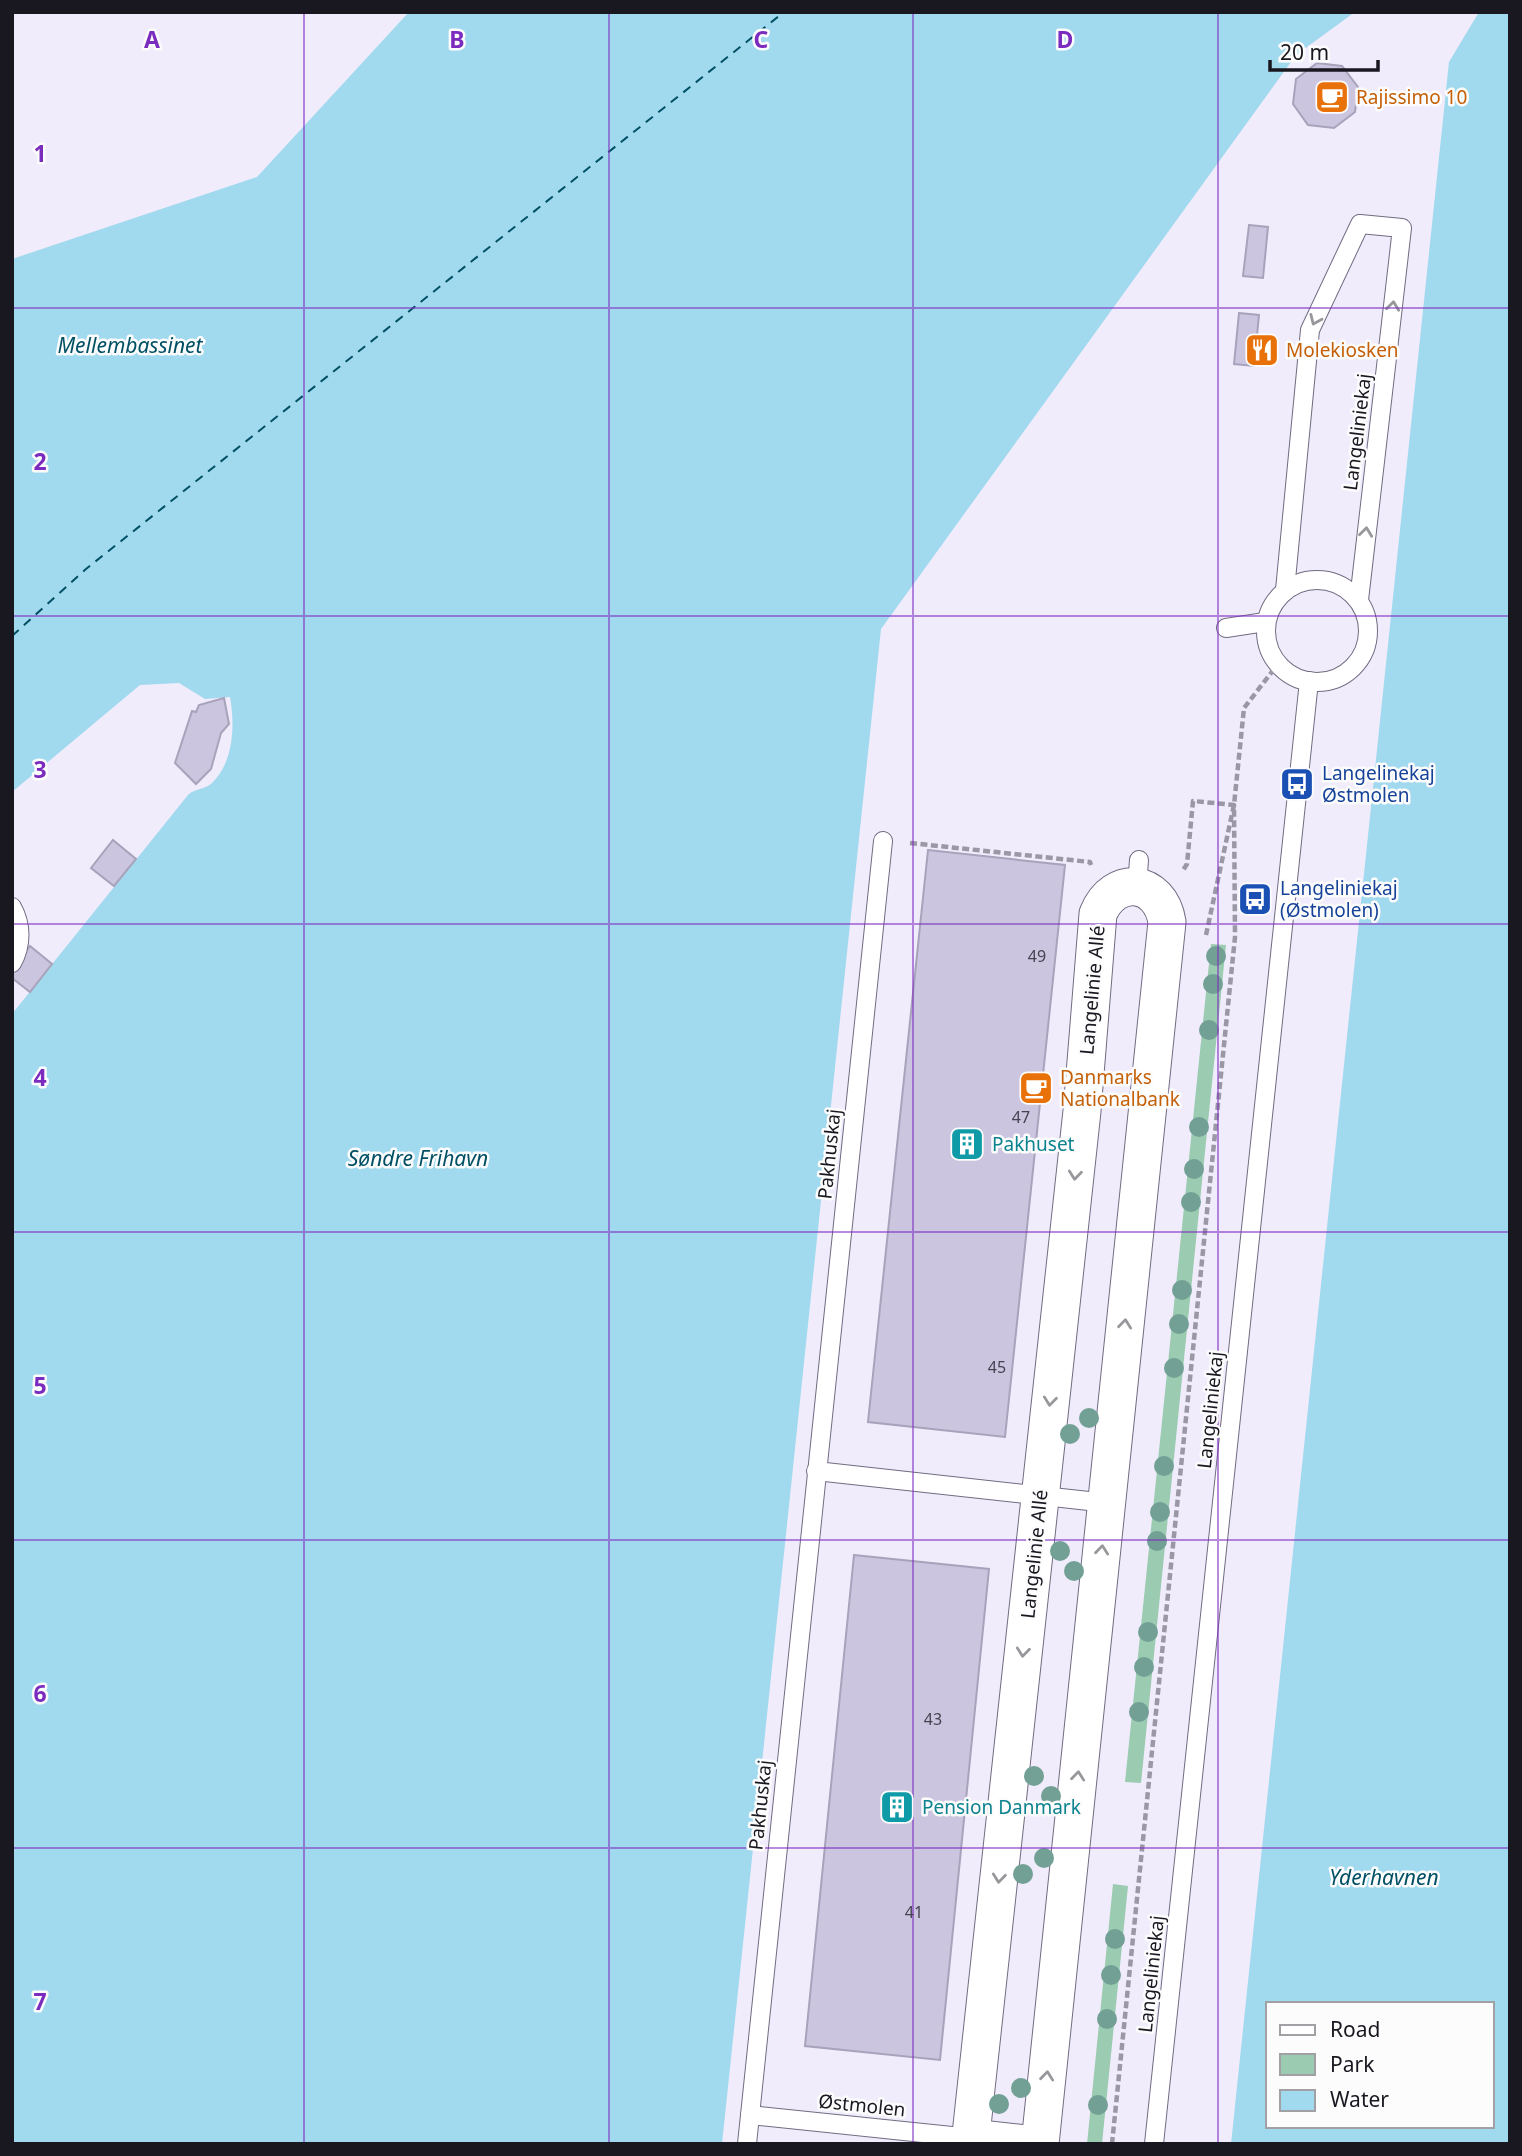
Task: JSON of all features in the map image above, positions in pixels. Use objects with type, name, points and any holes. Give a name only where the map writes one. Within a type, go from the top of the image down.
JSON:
[{"type":"street","name":"Langelinie Allé","points":[[971,2141],[1082,1111],[1098,914],[1136,886]]},
{"type":"street","points":[[1040,2144],[1167,922],[1136,886]]},
{"type":"street","points":[[971,2141],[1026,2144]]},
{"type":"lane","name":"Langeliniekaj","points":[[1286,590],[1310,330],[1360,224],[1402,228],[1359,600]]},
{"type":"lane","points":[[1322,580],[1346,588],[1359,600],[1369,630],[1367,645],[1359,662],[1346,674],[1326,682],[1309,681],[1292,676],[1278,664],[1266,643],[1265,622],[1273,604],[1286,590],[1305,581],[1322,580]]},
{"type":"lane","points":[[1226,628],[1265,622]]},
{"type":"lane","name":"Langeliniekaj","points":[[1154,2144],[1309,681]]},
{"type":"lane","name":"Pakhuskaj","points":[[747,2144],[883,841]]},
{"type":"lane","points":[[12,907],[18,917],[20,937],[12,963]]},
{"type":"lane","points":[[816,1471],[1107,1503]]},
{"type":"lane","name":"Østmolen","points":[[750,2115],[971,2141]]},
{"type":"path","points":[[1204,947],[1234,805],[1244,708],[1278,664]]},
{"type":"path","points":[[883,841],[1090,862],[1136,886],[1187,864],[1193,800],[1234,805]]},
{"type":"path","points":[[1112,2144],[1235,937],[1234,805]]},
{"type":"green space","points":[[1211,944],[1226,945],[1141,1783],[1125,1782]]},
{"type":"green space","points":[[1113,1884],[1128,1886],[1102,2144],[1087,2144]]},
{"type":"water","name":"Søndre Frihavn","points":[[409,12],[1355,12],[1296,55],[881,629],[722,2144],[12,2144],[12,1014],[188,795],[209,785],[219,774],[229,754],[232,719],[230,697],[205,699],[179,683],[140,685],[12,792],[12,259],[257,177]]},
{"type":"water","name":"Yderhavnen","points":[[1479,12],[1510,12],[1510,2144],[1231,2144],[1449,62]]},
{"type":"building","points":[[1317,63],[1342,66],[1358,87],[1355,112],[1334,128],[1308,125],[1293,104],[1296,79]]},
{"type":"building","points":[[1249,225],[1268,227],[1263,278],[1243,276]]},
{"type":"building","points":[[1239,313],[1259,315],[1254,366],[1234,364]]},
{"type":"building","points":[[224,698],[229,724],[221,733],[211,769],[196,784],[175,763],[192,711],[196,712],[199,705]]},
{"type":"building","points":[[113,840],[136,859],[114,886],[91,868]]},
{"type":"building","name":"Pakhuset","points":[[928,850],[1065,865],[1005,1437],[868,1422]]},
{"type":"building","points":[[30,946],[52,964],[30,992],[12,978],[12,967]]},
{"type":"building","name":"Pension Danmark","points":[[854,1555],[989,1569],[940,2060],[805,2046]]},
{"type":"ferry route","points":[[12,636],[86,569],[784,12]]},
{"type":"place","name":"Rajissimo 10","points":[[1332,97]]},
{"type":"place","name":"Molekiosken","points":[[1262,350]]},
{"type":"place","name":"Langelinekaj Østmolen","points":[[1297,784]]},
{"type":"place","name":"Langeliniekaj (Østmolen)","points":[[1255,899]]},
{"type":"place","name":"Danmarks Nationalbank","points":[[1036,1088]]},
{"type":"place","name":"Pakhuset","points":[[967,1144]]},
{"type":"place","name":"Pension Danmark","points":[[897,1807]]},
{"type":"water label","name":"Mellembassinet","points":[[130,345]]}]
